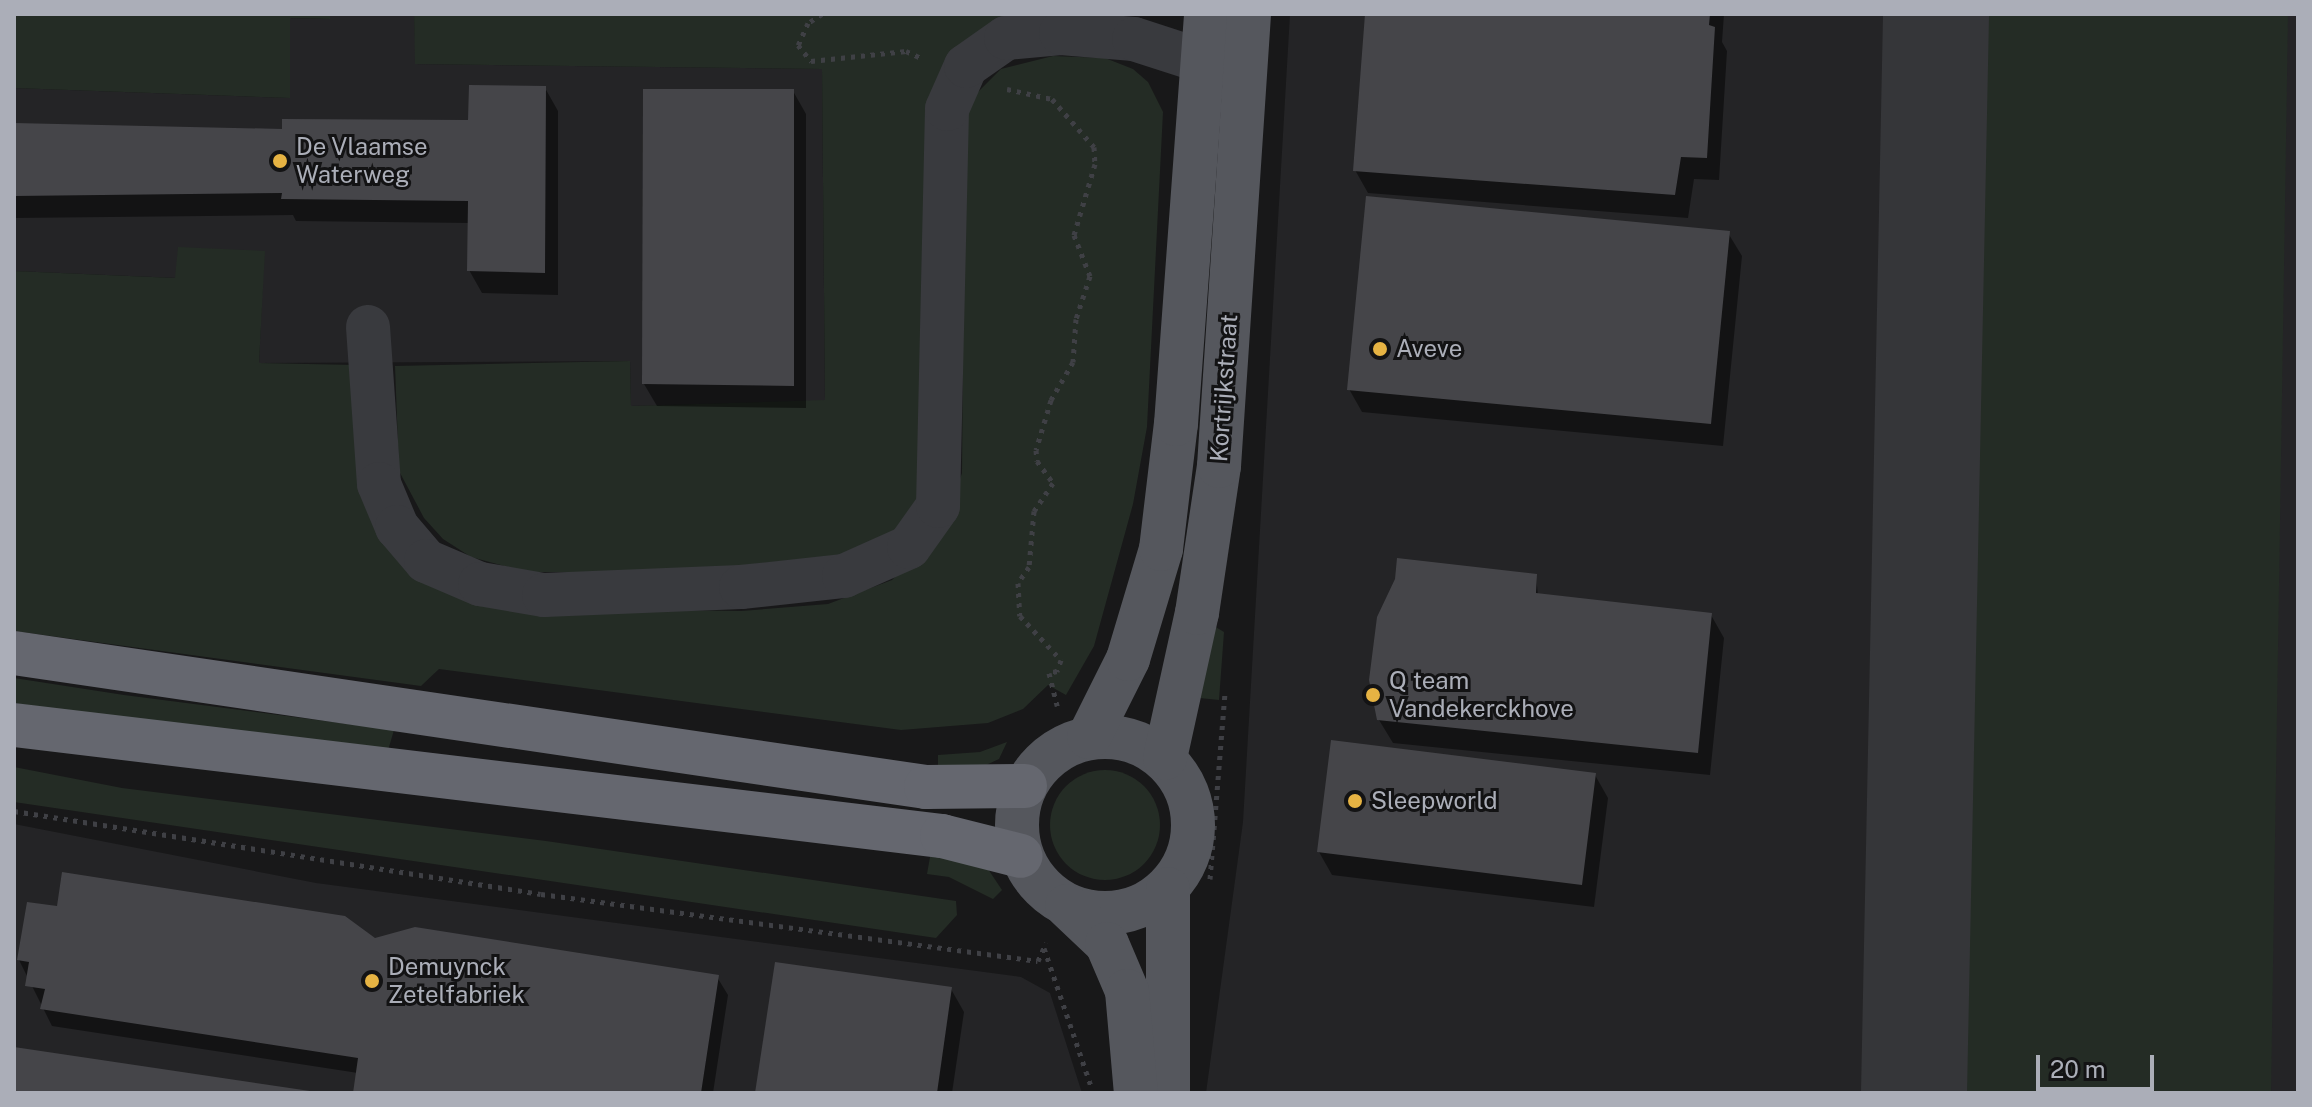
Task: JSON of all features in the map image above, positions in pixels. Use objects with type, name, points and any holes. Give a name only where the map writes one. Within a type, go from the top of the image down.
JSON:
[{"type":"highway","points":[[14,653],[926,787],[1025,786]]},
{"type":"highway","points":[[14,725],[942,836],[1021,856]]},
{"type":"main road","name":"Kortrijkstraat","points":[[1089,737],[1128,659],[1161,549],[1176,424],[1206,14]]},
{"type":"main road","name":"Kortrijkstraat","points":[[1165,758],[1197,613],[1219,466],[1249,14]]},
{"type":"main road","points":[[1136,1093],[1127,991],[1107,944],[1067,906],[1039,886],[1021,856],[1015,820],[1025,786],[1051,754],[1089,737],[1127,738],[1165,758],[1189,788],[1194,821],[1188,857],[1188,886],[1168,1093]]},
{"type":"main road","points":[[1067,906],[1114,913],[1137,909],[1188,886]]},
{"type":"lane","points":[[368,327],[379,484],[397,527],[426,561],[480,584],[544,595],[741,587],[844,576],[909,547],[938,506],[947,109],[963,73],[1006,38],[1061,33],[1134,39],[1202,61]]},
{"type":"path","points":[[822,14],[808,23],[798,45],[811,61],[906,51],[999,88],[1052,99],[1094,147],[1095,164],[1074,235],[1090,276],[1076,319],[1073,362],[1051,400],[1036,450],[1037,461],[1053,483],[1034,511],[1029,567],[1018,583],[1020,616],[1061,660],[1057,671],[1049,673],[1048,685]]},
{"type":"path","points":[[1188,886],[1226,688]]},
{"type":"path","points":[[14,811],[541,894],[1038,961],[1043,947],[1093,1093]]},
{"type":"shaded area","points":[[14,14],[330,14],[330,19],[290,18],[290,98],[14,88]]},
{"type":"shaded area","points":[[330,14],[414,14],[416,64],[822,69],[825,401],[631,406],[630,361],[259,363],[264,251],[176,278],[14,271],[14,88],[290,98],[290,18],[329,19]]},
{"type":"shaded area","points":[[414,14],[1073,14],[956,53],[920,518],[861,553],[678,572],[527,572],[471,557],[443,539],[424,518],[399,471],[395,366],[630,361],[631,406],[825,400],[822,69],[415,64]]},
{"type":"shaded area","points":[[1290,14],[2298,14],[2298,1093],[1206,1093],[1243,822]]},
{"type":"shaded area","points":[[1969,14],[2288,14],[2271,1093],[1952,1093]]},
{"type":"shaded area","points":[[1053,56],[1105,58],[1133,69],[1148,82],[1163,112],[1147,427],[1133,504],[1094,646],[1066,695],[1048,685],[1023,709],[988,723],[901,730],[439,669],[421,686],[14,631],[14,271],[175,278],[178,247],[265,251],[259,363],[355,365],[372,491],[507,608],[741,611],[828,604],[892,580],[924,547],[951,505],[962,473],[965,105],[1001,69]]},
{"type":"shaded area","points":[[1209,623],[1224,632],[1219,700],[1190,697]]},
{"type":"shaded area","points":[[14,678],[394,730],[387,754],[141,723],[14,703]]},
{"type":"shaded area","points":[[1007,742],[999,759],[984,766],[938,769],[938,755],[980,752]]},
{"type":"shaded area","points":[[14,767],[122,788],[546,841],[956,901],[957,915],[936,938],[14,802]]},
{"type":"shaded area","points":[[1105,770],[1126,774],[1144,786],[1156,804],[1160,825],[1156,846],[1144,864],[1126,876],[1105,880],[1084,876],[1066,864],[1054,846],[1050,825],[1054,804],[1066,786],[1084,774]]},
{"type":"shaded area","points":[[14,824],[316,883],[1021,977],[1050,993],[1082,1093],[14,1093]]},
{"type":"shaded area","points":[[932,846],[982,860],[1002,890],[993,899],[949,877],[927,874]]},
{"type":"building","points":[[1365,14],[1710,14],[1709,25],[1715,27],[1707,158],[1681,157],[1675,195],[1353,171]]},
{"type":"building","name":"De Vlaamse Waterweg","points":[[469,85],[546,86],[545,273],[467,271],[468,201],[281,199],[282,193],[14,196],[14,123],[282,129],[282,119],[468,120]]},
{"type":"building","points":[[643,89],[794,89],[794,386],[642,384]]},
{"type":"building","points":[[1366,196],[1730,231],[1711,424],[1347,390]]},
{"type":"building","points":[[1397,558],[1537,574],[1536,593],[1712,613],[1698,753],[1377,720],[1369,680],[1377,617],[1395,579]]},
{"type":"building","points":[[1331,740],[1596,773],[1582,885],[1317,852]]},
{"type":"building","name":"Demuynck Zetelfabriek","points":[[62,872],[345,916],[375,938],[415,927],[719,975],[701,1093],[353,1093],[358,1058],[40,1009],[45,989],[25,986],[29,962],[17,960],[27,902],[57,906]]},
{"type":"building","points":[[775,962],[952,987],[937,1093],[755,1093]]},
{"type":"building","points":[[14,1047],[310,1091],[310,1093],[14,1093]]},
{"type":"taxiway","points":[[1914,1093],[1936,14]]},
{"type":"place","name":"De Vlaamse Waterweg","points":[[280,161]]},
{"type":"place","name":"Aveve","points":[[1380,349]]},
{"type":"place","name":"Q team Vandekerckhove","points":[[1373,695]]},
{"type":"place","name":"Sleepworld","points":[[1355,801]]},
{"type":"place","name":"Demuynck Zetelfabriek","points":[[372,981]]}]
